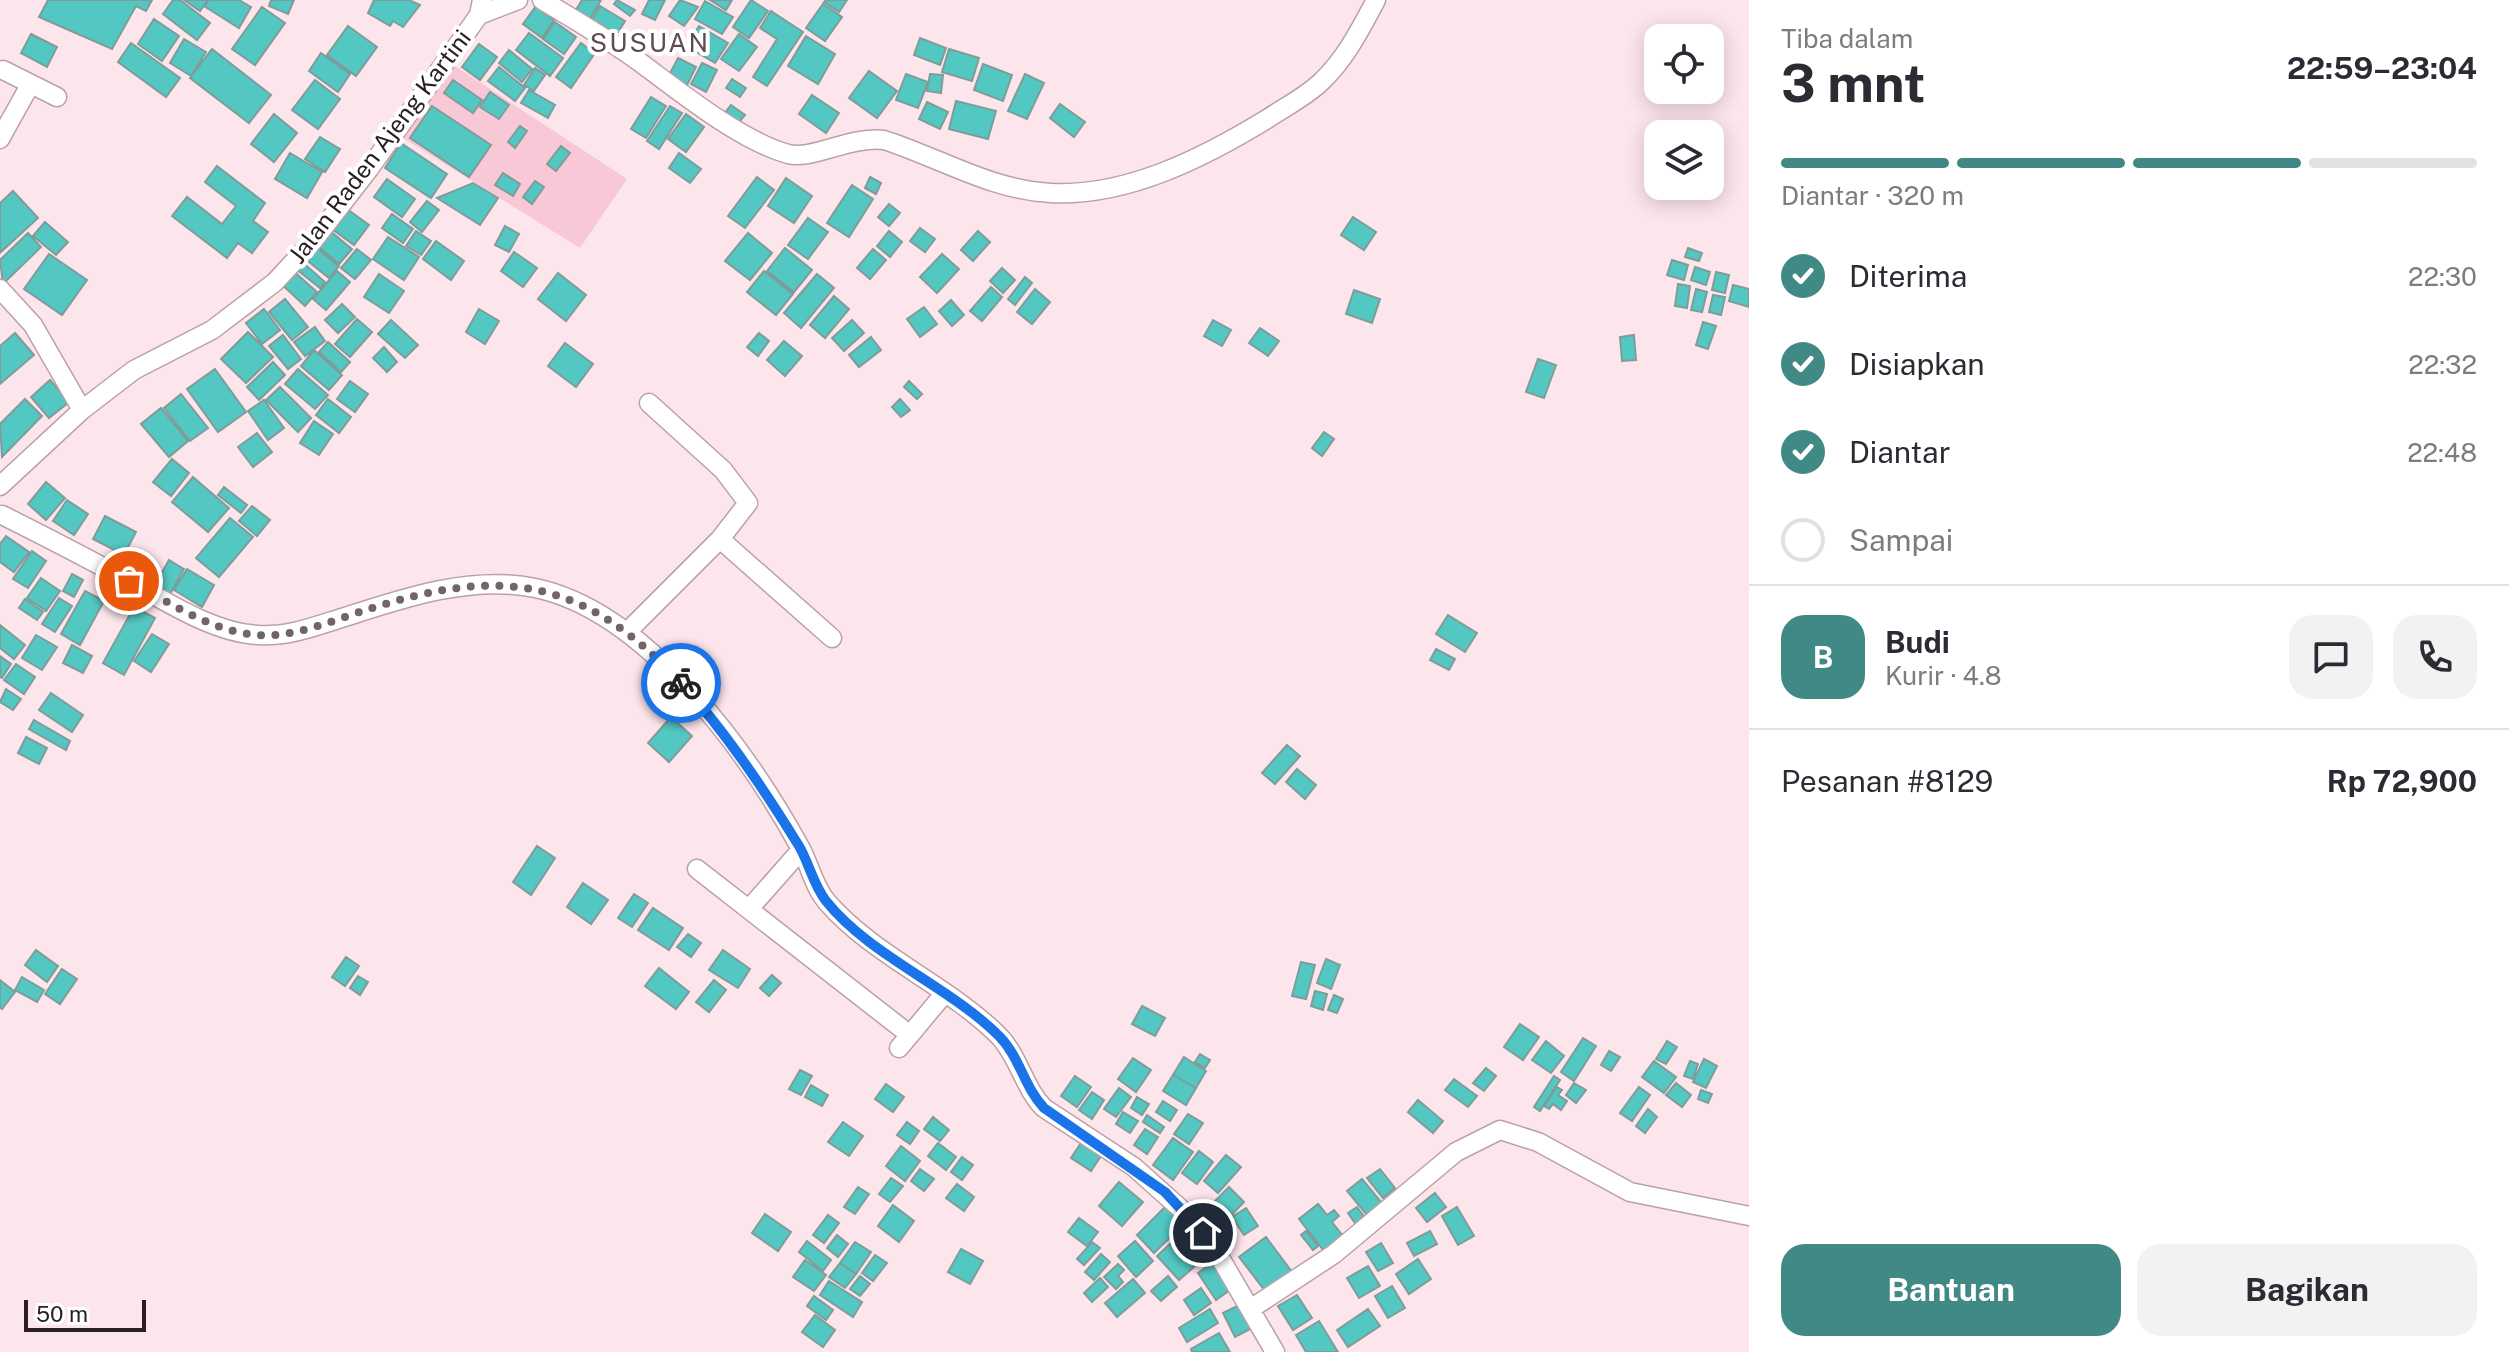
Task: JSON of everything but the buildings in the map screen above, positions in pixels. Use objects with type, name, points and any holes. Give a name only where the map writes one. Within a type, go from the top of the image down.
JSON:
[{"type":"street","points":[[481,8],[518,0]]},
{"type":"street","points":[[542,0],[640,62],[676,91],[756,140],[787,154],[801,155],[866,138],[884,140],[1007,186],[1051,193],[1086,192],[1162,172],[1199,159],[1228,143],[1321,83],[1354,41],[1376,0]]},
{"type":"street","name":"Jalan Raden Ajeng Kartini","points":[[0,486],[82,410],[134,370],[222,324],[275,282],[313,241],[369,169],[481,8]]},
{"type":"street","points":[[3,70],[57,97]]},
{"type":"street","points":[[0,139],[30,85]]},
{"type":"street","points":[[0,289],[33,325],[82,410]]},
{"type":"street","points":[[628,631],[720,539],[746,508],[746,497],[723,470],[649,403]]},
{"type":"street","points":[[1,511],[176,606],[221,626],[256,635],[292,634],[393,601],[457,587],[506,584],[563,596],[628,631],[662,662],[734,747],[801,850],[826,900],[865,935],[999,1036],[1017,1059],[1036,1100],[1044,1108],[1165,1192],[1215,1249],[1275,1352]]},
{"type":"street","points":[[720,539],[832,638]]},
{"type":"street","points":[[749,909],[801,850]]},
{"type":"street","points":[[697,869],[749,909],[904,1041],[944,994]]},
{"type":"street","points":[[1252,1308],[1343,1246],[1456,1152],[1500,1130],[1538,1142],[1639,1195],[1749,1216]]},
{"type":"shaded area","points":[[452,64],[627,179],[580,248],[403,138]]},
{"type":"way so far","points":[[129,581],[221,626],[256,635],[292,634],[393,601],[457,587],[506,584],[535,588],[563,596],[628,631],[681,683]]},
{"type":"district","name":"SUSUAN","points":[[650,43]]},
{"type":"route","points":[[681,683],[734,747],[801,850],[826,900],[865,935],[999,1036],[1017,1059],[1036,1100],[1044,1108],[1134,1167],[1165,1192],[1203,1233]]}]
